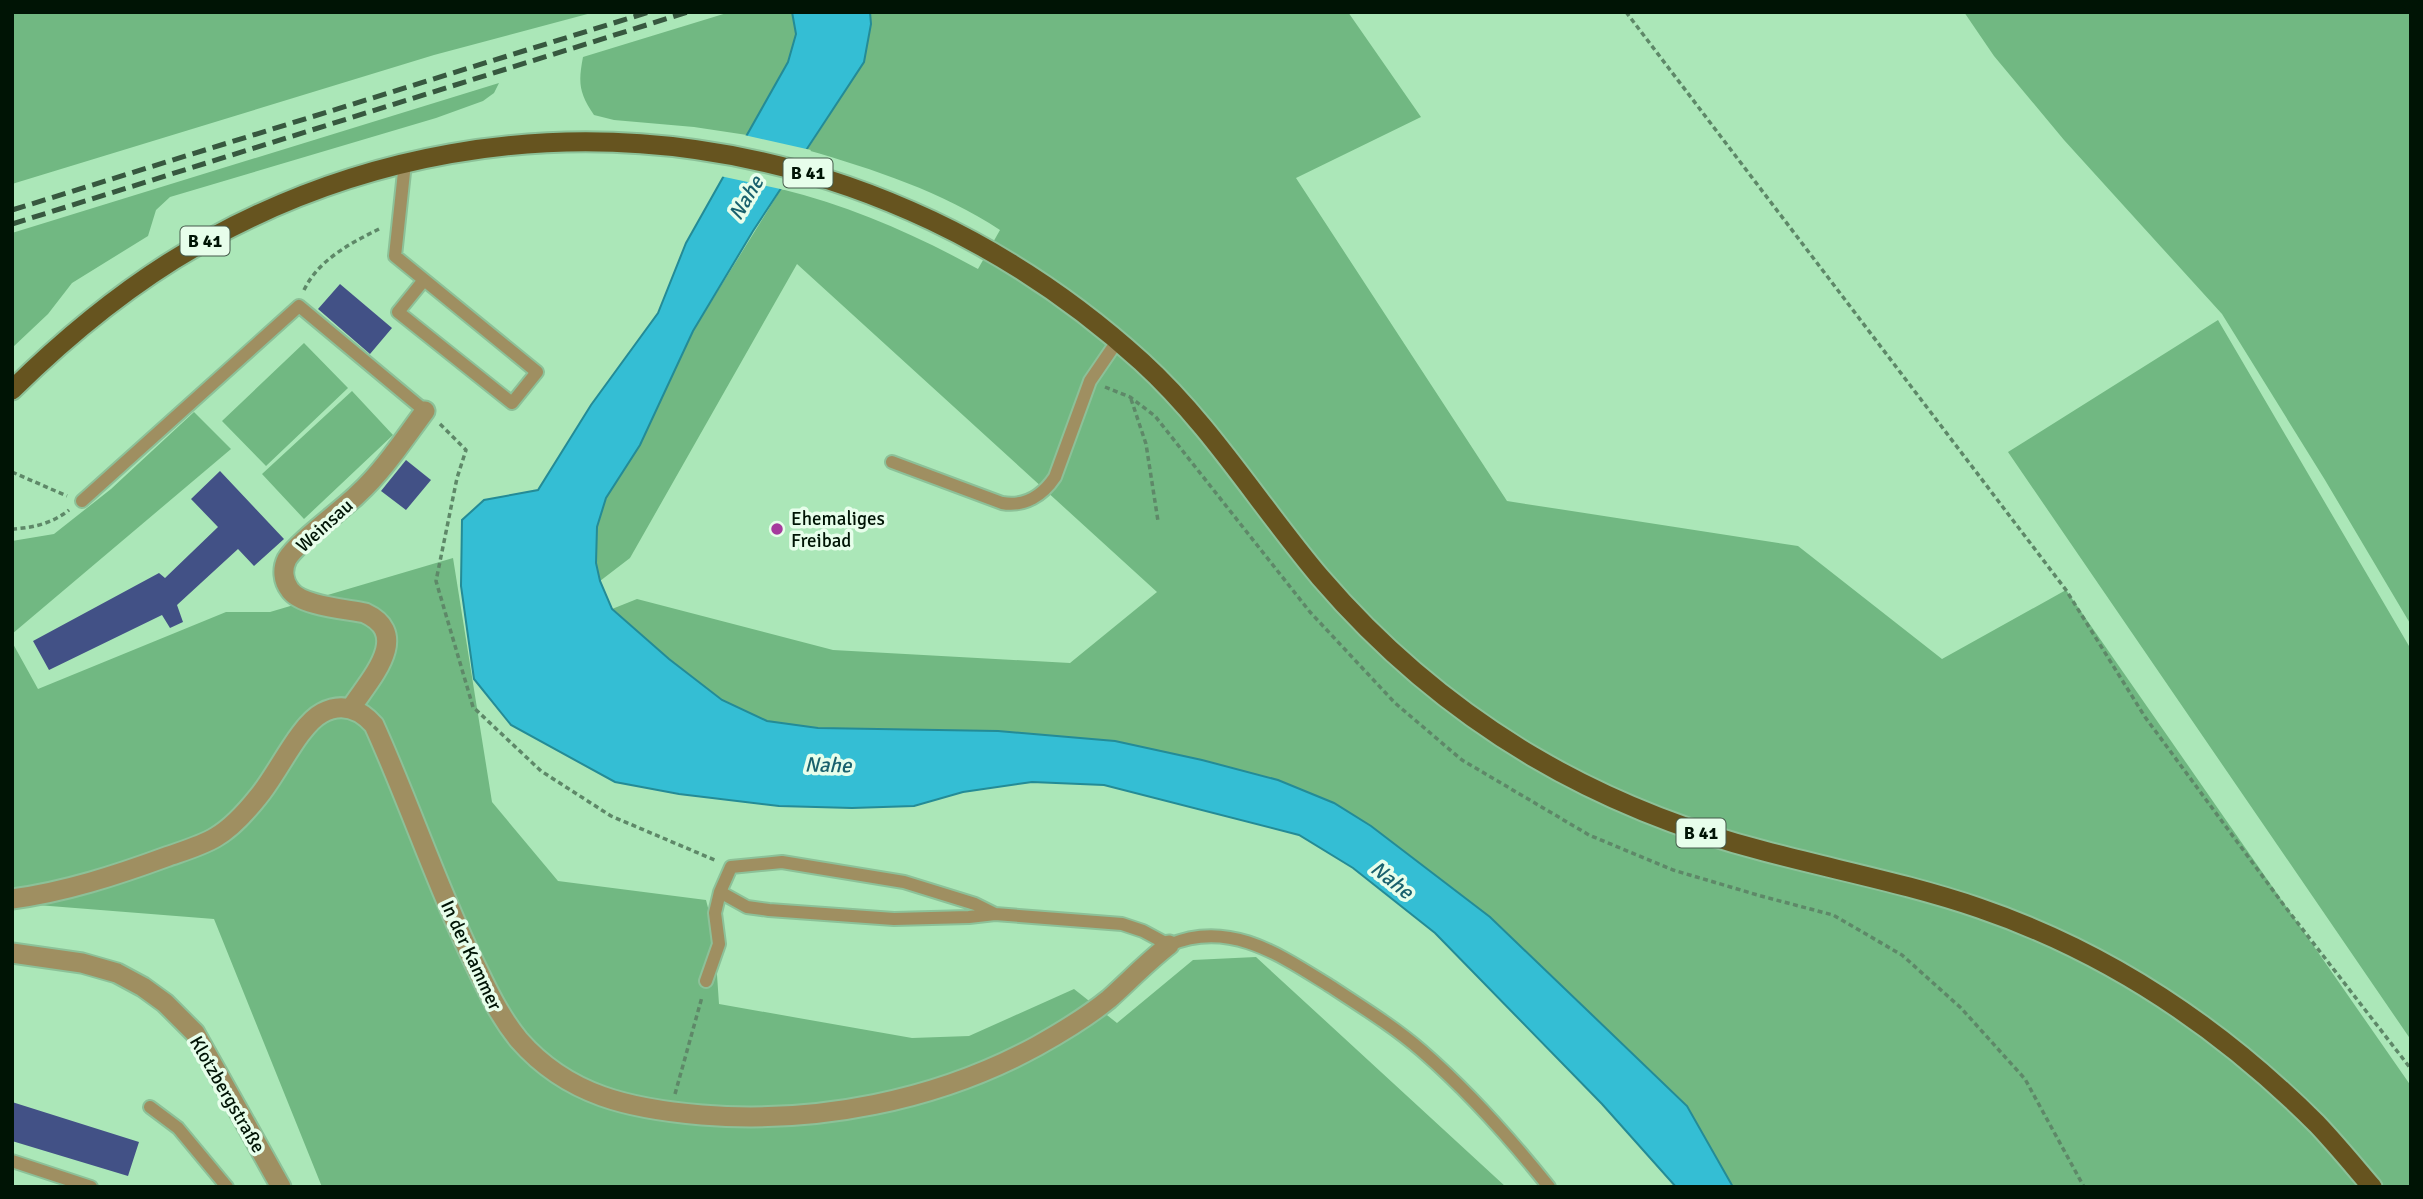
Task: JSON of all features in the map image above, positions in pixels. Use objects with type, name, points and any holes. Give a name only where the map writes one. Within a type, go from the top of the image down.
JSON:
[{"type":"main road","name":"B 41","points":[[12,390],[91,318],[203,242],[299,197],[405,163],[484,149],[569,142],[612,143],[707,151],[800,171],[883,198],[931,219],[1034,276],[1118,340],[1152,371],[1186,408],[1316,572],[1348,607],[1415,671],[1489,728],[1568,776],[1661,819],[1758,850],[1932,893],[1976,907],[2062,941],[2103,962],[2179,1008],[2245,1059],[2318,1125],[2372,1187]]},
{"type":"street","name":"Weinsau","points":[[351,708],[387,652],[383,628],[372,616],[365,613],[299,598],[285,581],[285,564],[295,550],[378,474],[425,411]]},
{"type":"street","points":[[12,899],[33,896],[133,869],[216,837],[238,820],[261,794],[309,722],[328,710],[351,708]]},
{"type":"street","name":"In der Kammer","points":[[351,708],[367,717],[374,725],[455,923],[494,1005],[507,1024],[538,1059],[577,1086],[622,1104],[670,1112],[751,1117],[832,1111],[895,1099],[957,1081],[1036,1047],[1073,1025],[1107,1000],[1168,945]]},
{"type":"street","name":"Klotzbergstraße","points":[[12,953],[82,963],[117,974],[143,986],[165,1003],[201,1042],[281,1187]]},
{"type":"lane","points":[[405,163],[395,256],[537,372],[512,403],[398,312],[424,280]]},
{"type":"lane","points":[[76,499],[299,306],[425,411]]},
{"type":"lane","points":[[892,462],[1002,503],[1014,505],[1038,496],[1055,477],[1092,377],[1118,340]]},
{"type":"lane","points":[[706,981],[719,944],[715,912],[731,867],[782,862],[904,882],[975,904],[995,914]]},
{"type":"lane","points":[[720,892],[747,906],[769,910],[894,919],[969,918],[995,914],[1122,924],[1143,931],[1168,945],[1198,936],[1230,937],[1267,948],[1376,1016],[1421,1050],[1474,1100],[1549,1187]]},
{"type":"lane","points":[[150,1107],[178,1128],[227,1187]]},
{"type":"lane","points":[[12,1161],[91,1187]]},
{"type":"path","points":[[1626,12],[2066,590],[2146,717],[2283,904],[2411,1069]]},
{"type":"path","points":[[299,306],[305,287],[320,268],[346,245],[399,220]]},
{"type":"path","points":[[1130,397],[1146,444],[1158,521]]},
{"type":"path","points":[[425,411],[466,450],[457,478],[436,581],[473,707],[541,771],[611,816],[731,867]]},
{"type":"path","points":[[12,472],[76,499],[51,522],[12,529]]},
{"type":"path","points":[[670,1112],[706,981]]},
{"type":"green space","points":[[12,12],[595,12],[434,55],[12,184]]},
{"type":"green space","points":[[730,12],[792,12],[796,34],[788,62],[747,135],[614,120],[594,115],[581,88],[583,57]]},
{"type":"green space","points":[[870,12],[1348,12],[1421,117],[1296,178],[1507,501],[1798,546],[1942,659],[2066,590],[2411,1086],[2411,1187],[1733,1187],[1687,1106],[1490,917],[1371,826],[1334,803],[1278,780],[1115,741],[998,731],[818,728],[767,721],[722,700],[669,659],[612,609],[637,599],[833,650],[1070,663],[1157,592],[797,264],[630,558],[600,581],[596,563],[597,527],[606,498],[640,445],[693,331],[781,189],[833,204],[883,223],[978,269],[1000,230],[955,204],[907,183],[807,150],[864,62],[871,24]]},
{"type":"green space","points":[[1964,12],[2411,12],[2411,625],[2222,314],[2064,140],[1994,56]]},
{"type":"green space","points":[[499,83],[494,93],[483,101],[436,118],[170,197],[156,210],[148,236],[72,283],[48,314],[12,348],[12,233]]},
{"type":"green space","points":[[2218,320],[2409,646],[2411,1040],[2008,452]]},
{"type":"green space","points":[[304,343],[348,388],[266,466],[222,421]]},
{"type":"green space","points":[[352,391],[393,435],[304,519],[262,474]]},
{"type":"green space","points":[[194,412],[231,449],[12,634],[12,541],[54,534],[111,489]]},
{"type":"green space","points":[[453,558],[492,802],[558,881],[706,900],[714,931],[719,1004],[912,1038],[969,1036],[1074,989],[1117,1023],[1193,960],[1256,957],[1506,1187],[322,1187],[214,919],[12,903],[12,642],[38,689],[226,612],[270,612]]},
{"type":"water","name":"Nahe","points":[[792,12],[870,12],[871,24],[864,62],[753,231],[693,331],[640,445],[606,498],[597,527],[596,563],[600,581],[612,609],[669,659],[722,700],[767,721],[818,728],[998,731],[1115,741],[1278,780],[1334,803],[1371,826],[1490,917],[1687,1106],[1733,1187],[1676,1187],[1602,1104],[1435,933],[1353,868],[1299,835],[1104,785],[1032,782],[963,792],[914,806],[852,808],[779,806],[679,794],[615,782],[511,725],[474,679],[461,586],[462,520],[484,500],[538,490],[591,405],[658,313],[686,243],[788,62],[796,34]]},
{"type":"pier","points":[[744,135],[811,150],[785,190],[720,176]]},
{"type":"building","points":[[340,284],[392,328],[370,354],[318,309]]},
{"type":"building","points":[[406,460],[431,480],[406,510],[381,491]]},
{"type":"building","points":[[220,471],[284,539],[254,566],[238,549],[177,605],[183,622],[170,628],[162,615],[49,670],[33,641],[159,573],[165,578],[218,527],[191,499]]},
{"type":"building","points":[[12,1102],[139,1142],[128,1176],[12,1141]]},
{"type":"railway","points":[[12,210],[649,12]]},
{"type":"railway","points":[[12,224],[688,12]]},
{"type":"place","name":"Ehemaliges Freibad","points":[[777,529]]}]
